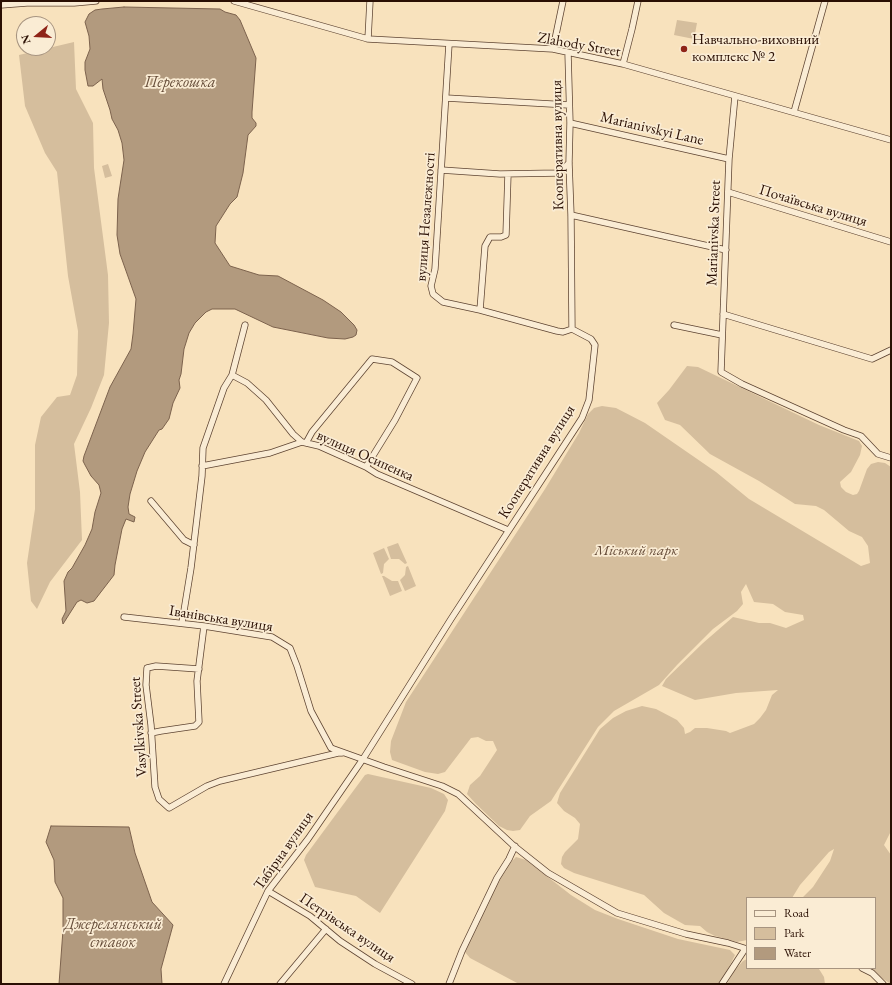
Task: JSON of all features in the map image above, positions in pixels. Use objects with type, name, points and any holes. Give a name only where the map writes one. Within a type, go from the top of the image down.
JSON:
[{"type":"street","points":[[1,5],[27,2],[74,3],[96,1]]},
{"type":"street","name":"Zlahody Street","points":[[234,1],[368,39],[553,50],[623,64],[891,140]]},
{"type":"street","points":[[368,39],[370,1]]},
{"type":"street","points":[[553,50],[563,1]]},
{"type":"street","points":[[623,64],[638,1]]},
{"type":"street","points":[[794,112],[825,1]]},
{"type":"street","name":"вулиця Незалежності","points":[[449,44],[435,269],[431,286],[433,294],[443,302],[480,310],[557,331],[567,331],[572,329]]},
{"type":"street","name":"Кооперативна вулиця","points":[[363,759],[508,530],[582,418],[589,400],[595,345],[591,339],[572,329],[568,53]]},
{"type":"street","name":"Marianivska Street","points":[[735,96],[729,159],[721,372],[742,384],[844,430],[861,436],[878,454],[891,458]]},
{"type":"street","points":[[446,98],[569,105]]},
{"type":"street","name":"Marianivskyi Lane","points":[[570,123],[729,159]]},
{"type":"street","points":[[441,170],[508,174],[559,173],[569,163]]},
{"type":"street","points":[[480,310],[486,246],[490,237],[501,237],[506,235],[508,174]]},
{"type":"street","name":"Почаївська вулиця","points":[[728,192],[891,242]]},
{"type":"street","points":[[571,215],[726,250]]},
{"type":"street","points":[[723,314],[872,359],[891,350]]},
{"type":"street","points":[[182,623],[194,545],[203,448],[224,388],[232,376],[244,325]]},
{"type":"street","points":[[674,325],[722,336]]},
{"type":"street","points":[[202,466],[270,453],[304,443],[372,359],[392,362],[417,378],[395,420],[366,467]]},
{"type":"street","name":"вулиця Осипенка","points":[[232,376],[247,383],[266,400],[293,434],[304,443],[319,446],[366,467],[377,474],[508,530]]},
{"type":"street","points":[[151,501],[184,540],[194,545]]},
{"type":"street","name":"Іванівська вулиця","points":[[124,617],[182,623],[272,637],[290,648],[311,711],[331,748],[442,786],[458,794],[515,846],[548,873],[617,913],[686,934],[728,943],[746,949]]},
{"type":"street","points":[[151,733],[195,726],[199,722],[197,681],[204,626]]},
{"type":"street","name":"Vasylkivska Street","points":[[199,669],[156,666],[147,668],[146,685],[155,787],[159,799],[169,808],[207,786],[220,781],[338,753],[350,754]]},
{"type":"street","name":"Табірна вулиця","points":[[224,984],[268,891],[308,839],[363,759]]},
{"type":"street","points":[[449,984],[462,951],[497,878],[515,846]]},
{"type":"street","name":"Петрівська вулиця","points":[[268,891],[310,916],[340,941],[375,964],[412,984]]},
{"type":"street","points":[[280,984],[326,929]]},
{"type":"street","points":[[722,984],[746,949]]},
{"type":"street","points":[[864,969],[872,973],[883,984]]},
{"type":"green space","points":[[677,20],[697,23],[694,39],[674,35]]},
{"type":"green space","points":[[74,42],[76,89],[93,123],[94,168],[108,275],[109,323],[104,375],[91,408],[74,444],[80,492],[82,540],[50,582],[37,609],[31,601],[27,563],[35,509],[35,445],[41,417],[57,397],[70,395],[77,375],[78,331],[68,276],[57,172],[45,153],[25,106],[19,56],[56,56],[56,46]]},
{"type":"green space","points":[[108,164],[112,176],[105,178],[102,166]]},
{"type":"green space","name":"Міський парк","points":[[687,366],[698,367],[819,425],[859,441],[862,446],[860,455],[851,472],[840,482],[841,487],[846,492],[853,495],[857,494],[859,491],[867,469],[871,464],[878,462],[885,463],[891,467],[891,831],[884,845],[891,855],[891,984],[868,969],[876,969],[876,897],[803,897],[813,887],[830,861],[834,849],[829,852],[800,885],[793,897],[746,897],[746,940],[737,942],[715,936],[700,926],[685,925],[664,913],[644,895],[574,873],[564,868],[561,864],[562,857],[565,852],[578,839],[580,824],[557,803],[560,793],[600,729],[613,718],[626,711],[642,706],[656,709],[677,720],[684,728],[685,734],[695,728],[707,728],[730,733],[754,724],[766,710],[772,695],[778,690],[736,693],[695,700],[662,686],[666,679],[703,643],[733,617],[759,623],[770,623],[786,628],[804,620],[803,615],[785,612],[773,604],[754,602],[746,584],[741,592],[743,604],[737,611],[713,629],[659,685],[614,711],[598,727],[551,801],[530,816],[520,830],[507,830],[499,826],[467,794],[470,785],[480,776],[497,750],[493,741],[486,741],[478,737],[471,738],[445,772],[438,774],[425,772],[392,760],[390,752],[391,741],[406,702],[545,489],[579,433],[588,414],[594,408],[602,406],[616,408],[645,423],[716,472],[749,499],[861,566],[870,563],[868,546],[862,537],[849,531],[824,510],[816,506],[795,504],[759,481],[710,454],[680,425],[665,420],[657,403]]},
{"type":"green space","points":[[398,543],[407,563],[405,564],[399,559],[391,559],[387,547]]},
{"type":"green space","points":[[384,548],[389,559],[384,564],[383,573],[381,574],[373,553]]},
{"type":"green space","points":[[408,566],[416,586],[405,591],[400,580],[405,575],[406,567]]},
{"type":"green space","points":[[382,576],[392,581],[398,581],[402,591],[390,596]]},
{"type":"green space","points":[[368,774],[431,788],[444,794],[448,800],[445,811],[380,913],[356,896],[315,887],[304,860],[306,855],[365,775]]},
{"type":"green space","points":[[516,857],[526,860],[571,895],[595,910],[678,939],[730,950],[735,955],[719,984],[519,984],[470,958],[464,951],[499,879]]},
{"type":"green space","points":[[746,960],[746,969],[819,969],[824,977],[825,984],[727,984],[734,971]]},
{"type":"water","name":"Перекошка","points":[[124,7],[220,9],[236,15],[240,20],[256,58],[252,118],[256,123],[256,126],[248,135],[243,173],[237,197],[230,204],[216,226],[215,243],[230,266],[259,275],[278,276],[323,300],[341,312],[357,330],[356,335],[353,337],[345,339],[328,338],[273,327],[235,309],[212,309],[206,312],[195,323],[189,333],[184,349],[179,380],[180,388],[173,403],[169,419],[162,429],[159,430],[145,452],[137,471],[130,494],[128,507],[129,514],[135,517],[134,522],[126,519],[122,529],[114,575],[94,601],[87,603],[81,600],[77,602],[63,624],[62,619],[66,611],[64,581],[85,545],[92,529],[95,512],[101,493],[99,485],[91,476],[83,461],[84,456],[110,387],[131,349],[133,334],[136,299],[120,254],[117,235],[118,199],[124,160],[122,143],[118,130],[112,119],[103,89],[102,79],[93,86],[88,86],[85,70],[85,62],[90,49],[89,36],[85,22],[89,14],[95,10]]},
{"type":"water","name":"Джерелянський ставок","points":[[51,826],[129,827],[135,853],[152,902],[173,925],[161,969],[162,984],[59,984],[63,930],[63,898],[55,882],[54,860],[46,842]]},
{"type":"place","name":"Навчально-виховний комплекс № 2","points":[[684,49]]}]
